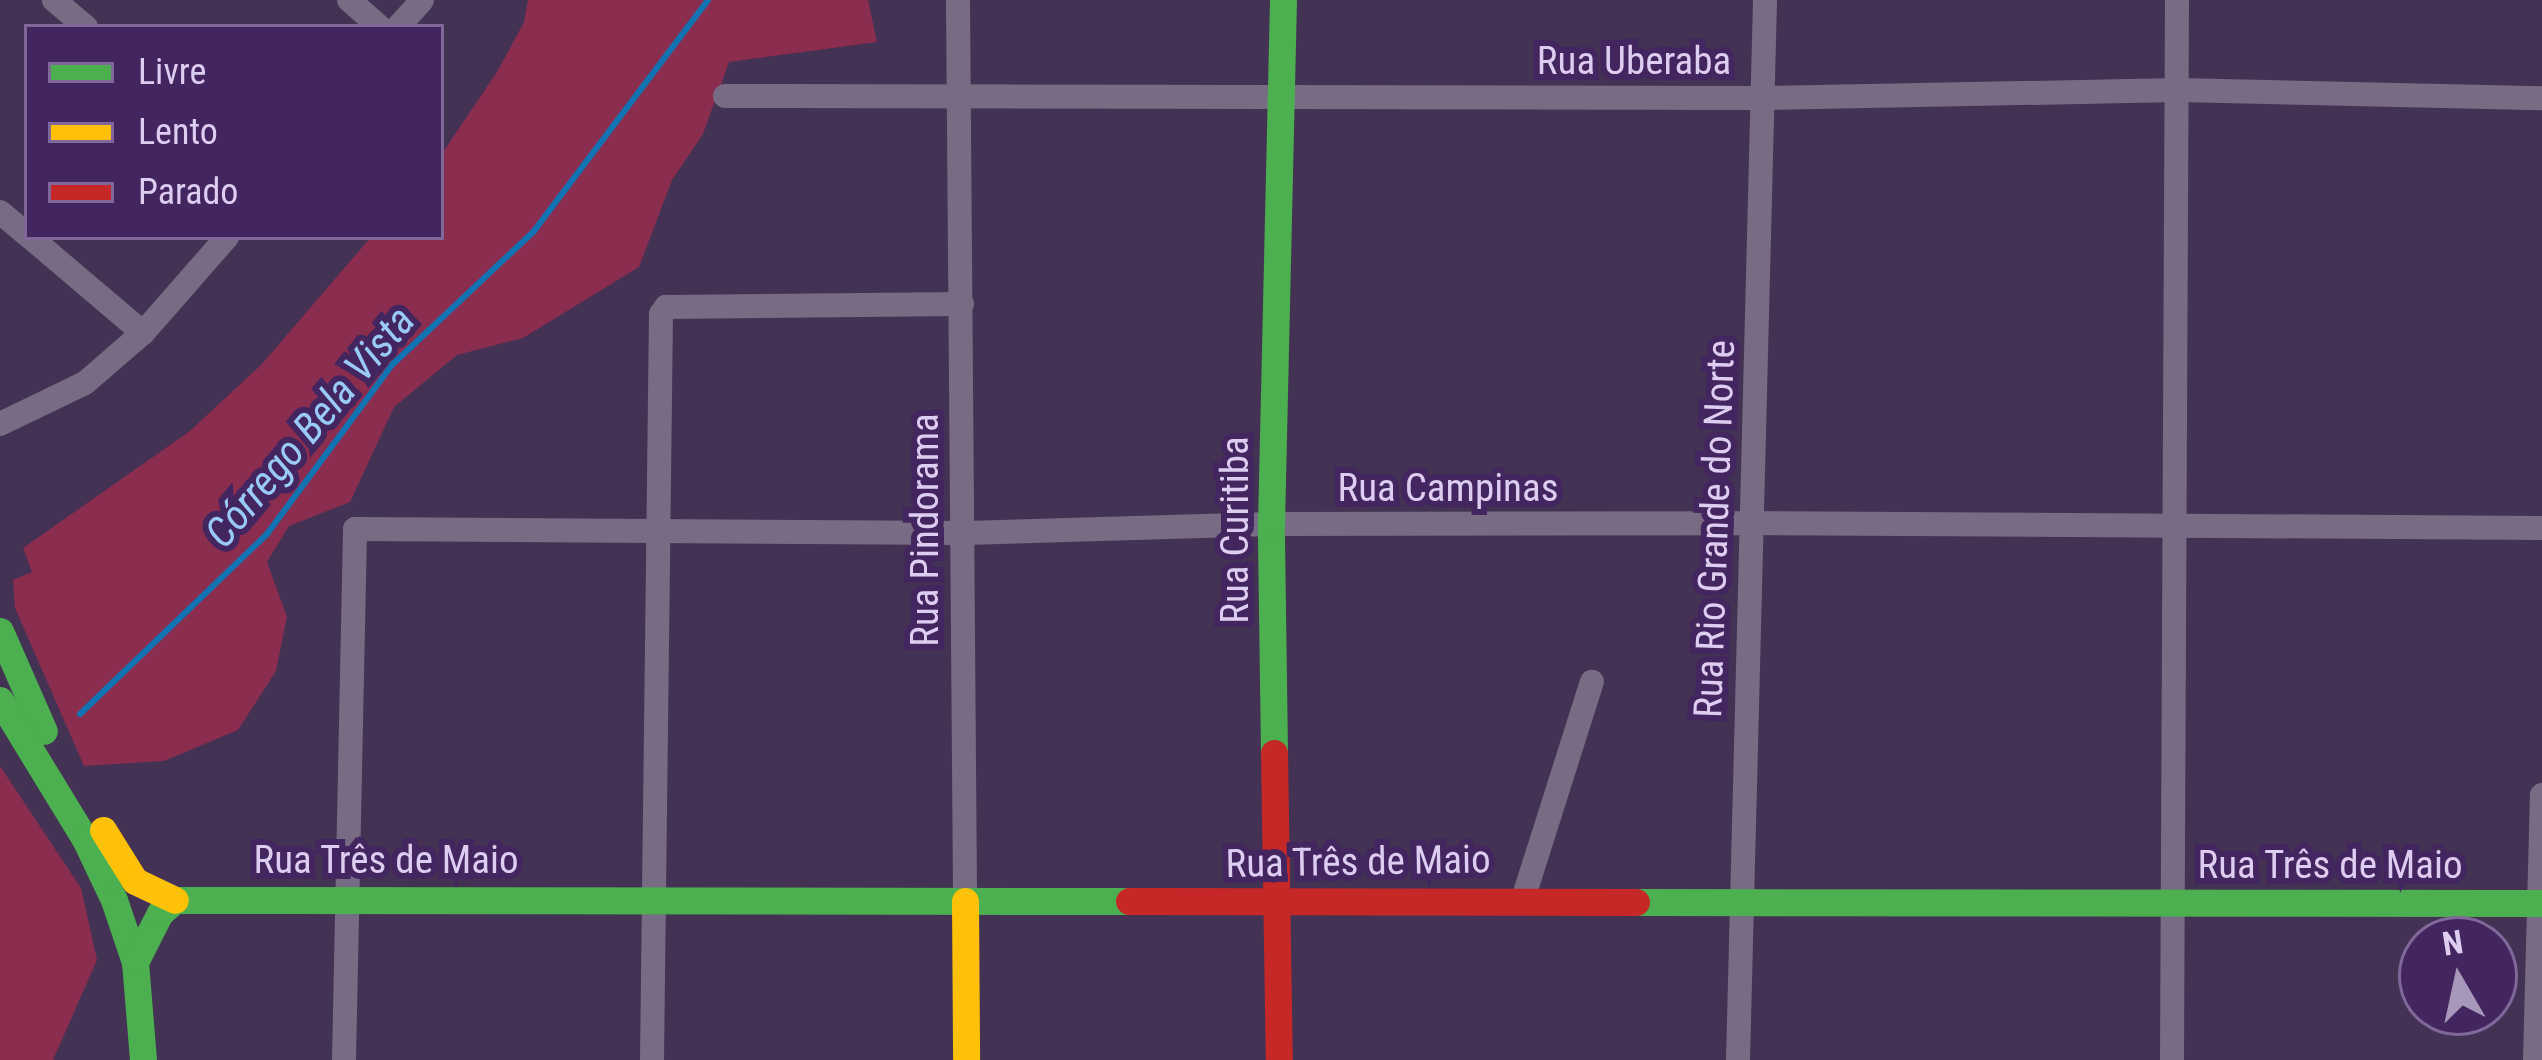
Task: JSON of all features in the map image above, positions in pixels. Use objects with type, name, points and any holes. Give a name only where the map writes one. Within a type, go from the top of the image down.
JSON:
[{"type":"street","points":[[54,0],[82,24]]},
{"type":"street","points":[[349,0],[377,24]]},
{"type":"street","points":[[401,24],[422,0]]},
{"type":"street","name":"Rua Pindorama","points":[[958,0],[966,1060]]},
{"type":"street","name":"Rua Curitiba","points":[[1280,1060],[1271,524],[1283,0]]},
{"type":"street","name":"Rua Rio Grande do Norte","points":[[1738,1060],[1765,0]]},
{"type":"street","points":[[2172,1060],[2177,0]]},
{"type":"street","name":"Rua Uberaba","points":[[725,95],[1766,98],[2178,90],[2542,98]]},
{"type":"street","points":[[0,212],[24,233]]},
{"type":"street","points":[[33,240],[143,333]]},
{"type":"street","points":[[0,424],[85,383],[143,333],[223,240]]},
{"type":"street","points":[[652,1060],[662,310],[962,304]]},
{"type":"street","name":"Rua Campinas","points":[[350,898],[355,529],[964,533],[1271,524],[1750,523],[2542,528]]},
{"type":"street","points":[[0,631],[38,721],[135,881],[175,900],[160,913],[135,962]]},
{"type":"street","points":[[1523,899],[1592,682]]},
{"type":"street","points":[[0,700],[86,841],[135,962],[143,1060]]},
{"type":"street","points":[[2535,1060],[2542,795]]},
{"type":"street","points":[[344,1060],[350,898]]},
{"type":"street","name":"Rua Três de Maio","points":[[175,900],[2540,903]]},
{"type":"shaded area","points":[[528,0],[868,0],[877,42],[729,62],[703,134],[672,180],[639,267],[523,338],[457,355],[394,407],[350,502],[289,526],[267,562],[287,617],[276,671],[238,730],[164,761],[84,766],[15,608],[13,580],[32,572],[23,548],[190,431],[262,364],[368,240],[444,240],[444,151],[524,22]]},
{"type":"shaded area","points":[[0,766],[81,888],[97,960],[53,1060],[0,1060]]},
{"type":"waterway","name":"Córrego Bela Vista","points":[[80,714],[267,534],[393,364],[534,231],[708,0]]},
{"type":"traffic: fast","points":[[1274,753],[1271,524],[1283,0]]},
{"type":"traffic: fast","points":[[0,631],[44,731]]},
{"type":"traffic: fast","points":[[0,700],[86,841],[114,900],[135,962],[143,1060]]},
{"type":"traffic: fast","points":[[135,962],[160,913],[175,900],[1129,901]]},
{"type":"traffic: fast","points":[[1636,902],[2542,903]]},
{"type":"traffic: slow","points":[[103,830],[135,881],[175,900]]},
{"type":"traffic: slow","points":[[965,901],[966,1060]]},
{"type":"traffic: jam","points":[[1274,753],[1279,1060]]},
{"type":"traffic: jam","points":[[1129,901],[1636,902]]}]
